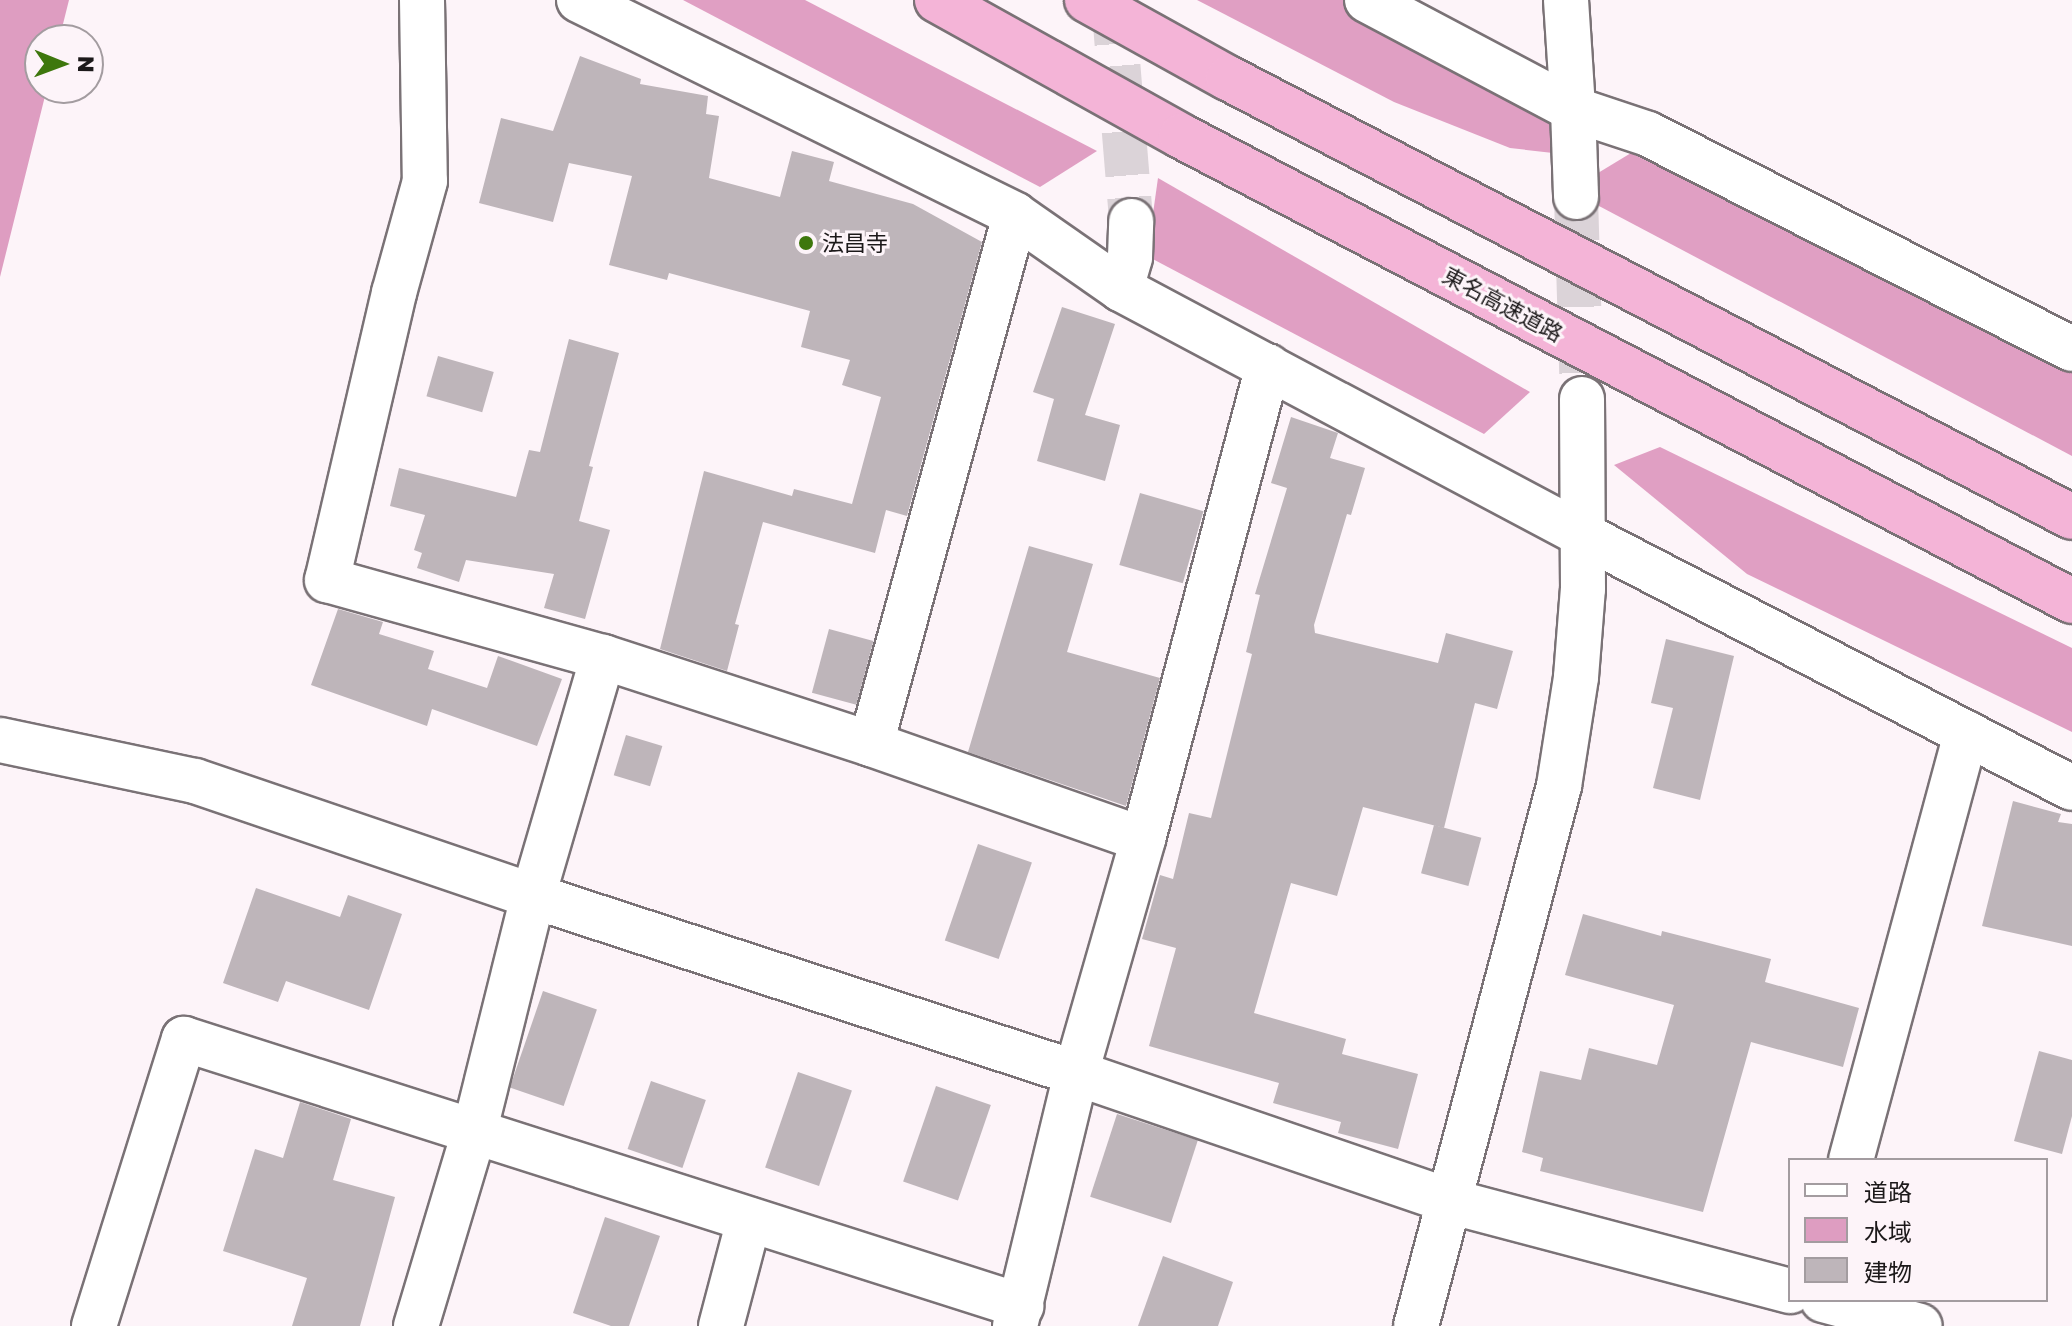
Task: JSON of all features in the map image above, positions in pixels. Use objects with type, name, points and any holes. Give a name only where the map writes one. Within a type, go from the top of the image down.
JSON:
[{"type":"highway","name":"東名高速道路","points":[[937,0],[1181,136],[2072,601]]},
{"type":"highway","points":[[1087,0],[1228,78],[2072,517]]},
{"type":"street","points":[[422,0],[425,181],[394,293],[327,580],[603,657],[871,744],[1143,839]]},
{"type":"street","points":[[579,0],[1015,215],[1121,289],[1585,536],[2072,788]]},
{"type":"street","points":[[1367,0],[1573,109],[1648,134],[2072,349]]},
{"type":"street","points":[[1566,0],[1576,197]]},
{"type":"street","points":[[871,744],[1015,215]]},
{"type":"street","points":[[1121,289],[1130,257],[1131,221]]},
{"type":"street","points":[[94,1326],[184,1039],[475,1129],[749,1220],[1018,1316],[1076,1073],[1143,839],[1268,366]]},
{"type":"street","points":[[1416,1326],[1559,786],[1576,677],[1585,536],[1582,399]]},
{"type":"street","points":[[416,1326],[475,1129],[533,896],[603,657]]},
{"type":"street","points":[[1852,1158],[1966,733]]},
{"type":"street","points":[[0,740],[195,781],[533,896],[1076,1073],[1449,1201],[1788,1290]]},
{"type":"street","points":[[721,1326],[749,1220]]},
{"type":"street","points":[[1806,1326],[1812,1302]]},
{"type":"street","points":[[1830,1302],[1920,1326]]},
{"type":"shaded area","points":[[683,0],[805,0],[1097,151],[1040,187]]},
{"type":"shaded area","points":[[1197,0],[1350,0],[1548,113],[1553,153],[1510,148],[1394,102]]},
{"type":"shaded area","points":[[1631,153],[2072,366],[2072,456],[1599,206],[1598,173]]},
{"type":"shaded area","points":[[1158,178],[1530,392],[1484,434],[1147,256]]},
{"type":"shaded area","points":[[1660,447],[2072,648],[2072,732],[1747,574],[1614,465]]},
{"type":"water","points":[[0,0],[69,0],[63,24],[24,24],[24,104],[43,104],[0,277]]},
{"type":"building","points":[[580,56],[641,79],[640,84],[708,96],[706,114],[719,116],[709,178],[780,197],[792,151],[834,162],[829,181],[913,204],[982,242],[907,516],[886,510],[875,553],[763,522],[735,624],[739,625],[727,671],[660,649],[704,471],[792,496],[794,489],[852,504],[881,397],[842,385],[850,360],[801,347],[810,311],[669,273],[667,280],[609,265],[632,176],[569,163],[553,222],[479,203],[501,118],[553,131]]},
{"type":"building","points":[[1062,307],[1115,324],[1085,415],[1120,425],[1105,481],[1037,461],[1054,399],[1033,392]]},
{"type":"building","points":[[569,339],[619,353],[589,466],[593,467],[579,521],[610,530],[585,619],[544,608],[554,574],[466,560],[459,582],[417,568],[422,553],[414,550],[425,515],[390,506],[399,468],[516,497],[529,450],[540,452]]},
{"type":"building","points":[[438,356],[494,372],[482,412],[426,396]]},
{"type":"building","points":[[1291,417],[1338,433],[1330,458],[1365,468],[1351,515],[1347,514],[1314,625],[1315,633],[1438,663],[1446,633],[1513,651],[1497,709],[1475,703],[1444,828],[1363,807],[1337,896],[1291,883],[1254,1013],[1346,1039],[1342,1054],[1418,1074],[1398,1149],[1338,1133],[1341,1122],[1273,1103],[1279,1083],[1149,1046],[1176,948],[1142,939],[1160,875],[1173,879],[1189,813],[1211,818],[1252,654],[1246,652],[1260,595],[1255,594],[1287,488],[1271,483]]},
{"type":"building","points":[[1140,493],[1203,511],[1183,583],[1119,565]]},
{"type":"building","points":[[1029,546],[1093,564],[1067,652],[1160,678],[1126,806],[968,752]]},
{"type":"building","points":[[338,609],[383,622],[379,634],[434,651],[428,669],[487,688],[498,656],[562,679],[537,746],[432,709],[427,726],[311,685]]},
{"type":"building","points":[[829,629],[873,641],[856,705],[812,693]]},
{"type":"building","points":[[1666,639],[1734,656],[1700,800],[1653,788],[1673,708],[1651,703]]},
{"type":"building","points":[[626,735],[662,746],[650,786],[614,775]]},
{"type":"building","points":[[2013,801],[2061,814],[2058,822],[2072,824],[2072,946],[1982,926]]},
{"type":"building","points":[[1434,825],[1481,838],[1468,886],[1421,873]]},
{"type":"building","points":[[978,844],[1032,863],[999,959],[945,940]]},
{"type":"building","points":[[256,888],[340,917],[348,895],[402,914],[369,1010],[286,981],[278,1002],[223,983]]},
{"type":"building","points":[[1583,914],[1661,936],[1662,931],[1771,959],[1765,982],[1859,1008],[1843,1067],[1751,1042],[1703,1212],[1540,1171],[1543,1158],[1522,1152],[1540,1071],[1581,1080],[1589,1048],[1657,1065],[1674,1005],[1565,975]]},
{"type":"building","points":[[543,991],[597,1010],[564,1106],[510,1087]]},
{"type":"building","points":[[2039,1051],[2072,1060],[2072,1116],[2062,1154],[2014,1141]]},
{"type":"building","points":[[798,1072],[852,1091],[819,1186],[765,1167]]},
{"type":"building","points":[[651,1081],[706,1100],[682,1168],[628,1149]]},
{"type":"building","points":[[936,1086],[991,1105],[958,1200],[903,1181]]},
{"type":"building","points":[[300,1102],[351,1119],[333,1180],[395,1197],[360,1326],[292,1326],[307,1278],[223,1251],[255,1149],[283,1158]]},
{"type":"building","points":[[1117,1114],[1198,1140],[1171,1223],[1090,1197]]},
{"type":"building","points":[[605,1217],[660,1236],[629,1326],[611,1326],[573,1313]]},
{"type":"building","points":[[1163,1256],[1233,1282],[1218,1326],[1138,1326]]},
{"type":"tunnel","points":[[1113,0],[1131,221]]},
{"type":"tunnel","points":[[1576,197],[1582,399]]},
{"type":"place","name":"法昌寺","points":[[806,243]]}]
